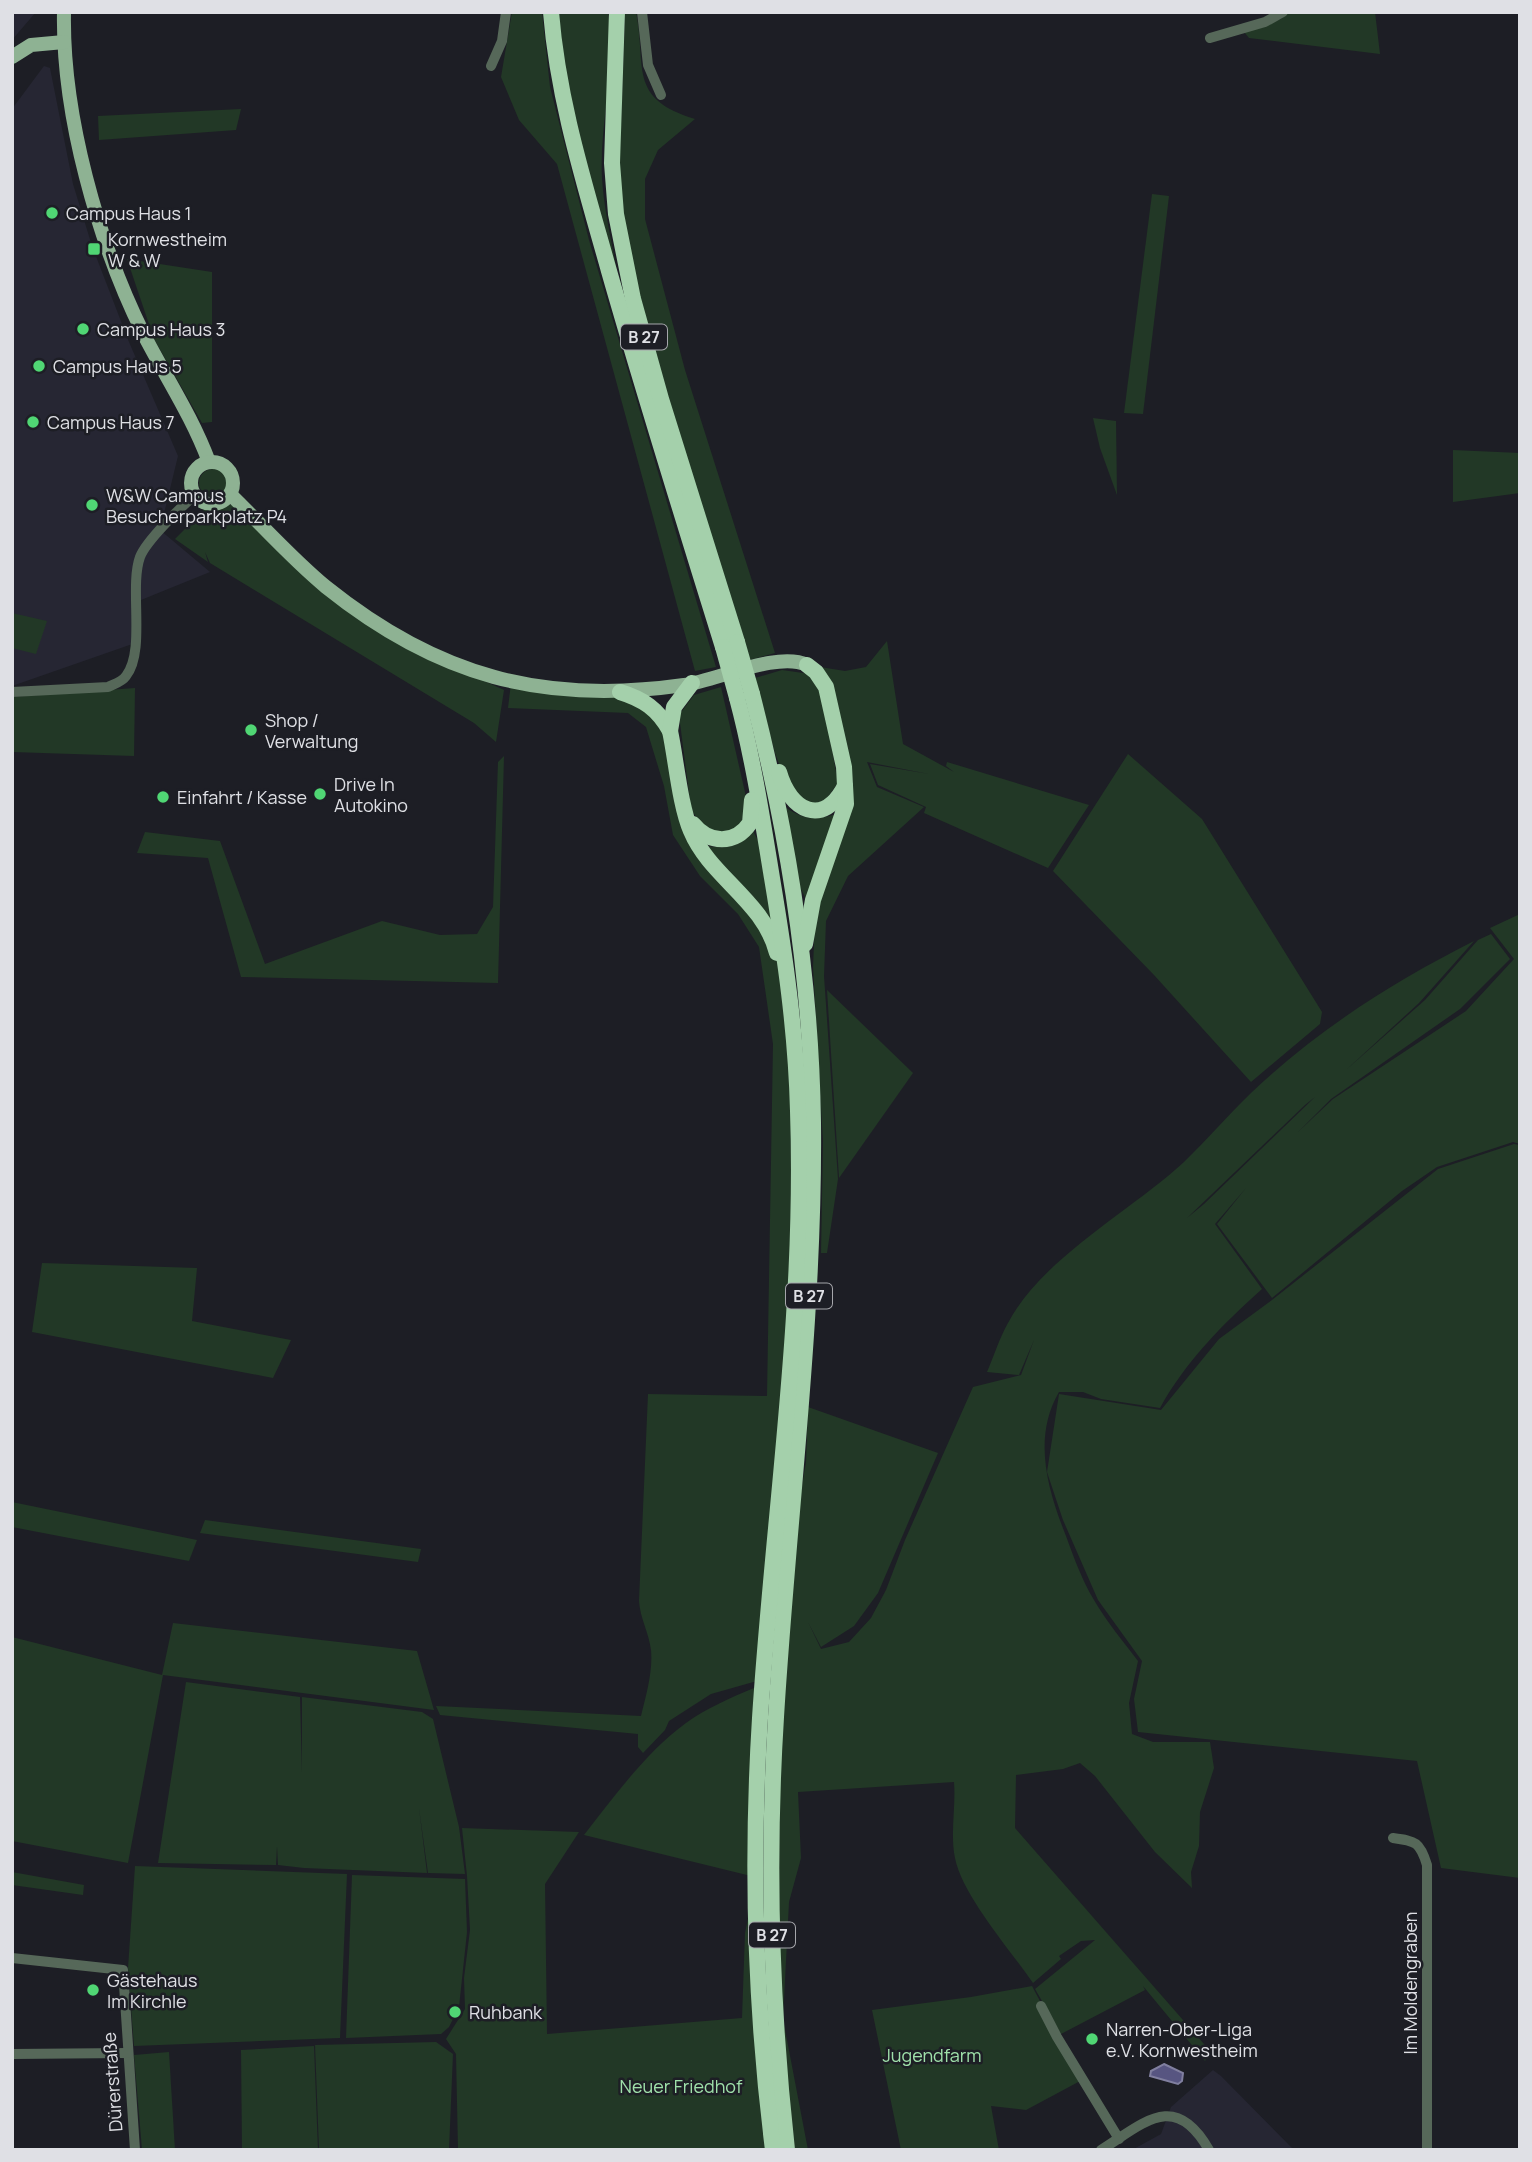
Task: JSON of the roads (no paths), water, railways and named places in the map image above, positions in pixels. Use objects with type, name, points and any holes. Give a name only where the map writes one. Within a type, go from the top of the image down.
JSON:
[{"type":"highway","name":"B 27","points":[[551,12],[562,97],[579,164],[647,402],[730,645]]},
{"type":"highway","name":"B 27","points":[[617,16],[612,163],[616,214],[633,299],[784,837],[802,958],[813,1118],[813,1222],[806,1351],[774,1633]]},
{"type":"highway","name":"B 27","points":[[802,958],[813,900],[846,804],[844,767],[826,687],[816,671],[807,665]]},
{"type":"highway","name":"B 27","points":[[670,731],[674,707],[692,684]]},
{"type":"highway","name":"B 27","points":[[620,692],[640,698],[652,706],[664,720],[670,731],[691,832],[711,862],[758,914],[774,942],[791,997]]},
{"type":"highway","name":"B 27","points":[[760,755],[777,764],[788,793],[797,804],[808,810],[821,811],[831,806],[845,786]]},
{"type":"highway","name":"B 27","points":[[686,816],[700,833],[710,838],[725,841],[745,831],[752,814],[749,773],[760,755]]},
{"type":"highway","name":"B 27","points":[[760,755],[791,997],[798,1113],[798,1223],[793,1337],[768,1719],[757,1818],[757,1961],[764,2077],[773,2150]]},
{"type":"highway","name":"B 27","points":[[768,1719],[771,1905],[779,2073],[787,2150]]},
{"type":"main road","points":[[64,12],[65,61],[82,155],[106,245],[143,332],[189,416],[209,462]]},
{"type":"main road","points":[[12,57],[31,45],[64,42]]},
{"type":"main road","points":[[209,462],[222,464],[232,474],[230,494],[213,505],[206,504],[194,496],[190,482],[192,475],[196,469],[209,462]]},
{"type":"main road","points":[[230,494],[326,587],[361,612],[416,646],[465,669],[511,683],[581,691],[620,692],[692,684],[781,660],[807,665]]},
{"type":"street","points":[[491,66],[502,41],[506,12]]},
{"type":"street","points":[[642,12],[648,65],[661,95]]},
{"type":"street","points":[[1210,38],[1265,22],[1283,12]]},
{"type":"street","points":[[12,692],[107,687],[120,682],[126,676],[133,659],[141,554],[182,506],[194,496]]},
{"type":"street","name":"Im Moldengraben","points":[[1393,1838],[1413,1840],[1422,1849],[1427,1864],[1427,2150]]},
{"type":"street","name":"Dürerstraße","points":[[12,1958],[123,1970],[135,2150]]},
{"type":"street","points":[[1041,2006],[1119,2139]]},
{"type":"street","points":[[12,2054],[127,2053]]},
{"type":"street","points":[[1101,2150],[1152,2118],[1174,2117],[1193,2125],[1209,2150]]},
{"type":"place","name":"Campus Haus 1","points":[[52,213]]},
{"type":"place","name":"Kornwestheim W & W","points":[[94,249]]},
{"type":"place","name":"Campus Haus 3","points":[[83,329]]},
{"type":"place","name":"Campus Haus 5","points":[[39,366]]},
{"type":"place","name":"Campus Haus 7","points":[[33,422]]},
{"type":"place","name":"W&W Campus Besucherparkplatz P4","points":[[92,505]]},
{"type":"place","name":"Shop / Verwaltung","points":[[251,730]]},
{"type":"place","name":"Drive In Autokino","points":[[320,794]]},
{"type":"place","name":"Einfahrt / Kasse","points":[[163,797]]},
{"type":"place","name":"Gästehaus Im Kirchle","points":[[93,1990]]},
{"type":"place","name":"Ruhbank","points":[[455,2012]]},
{"type":"place","name":"Narren-Ober-Liga e.V. Kornwestheim","points":[[1092,2039]]},
{"type":"park label","name":"Jugendfarm","points":[[932,2055]]},
{"type":"park label","name":"Neuer Friedhof","points":[[681,2086]]}]
